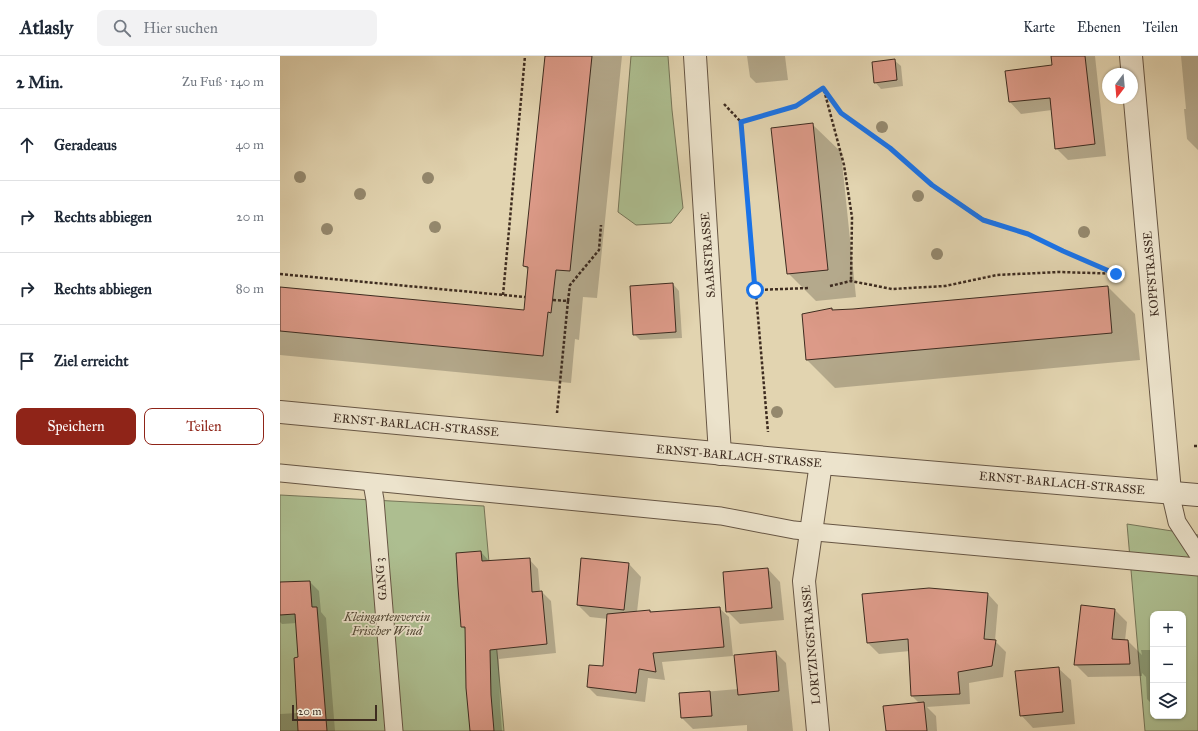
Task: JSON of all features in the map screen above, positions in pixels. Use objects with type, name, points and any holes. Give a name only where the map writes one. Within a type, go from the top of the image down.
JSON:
[{"type":"street","name":"SAARSTRASSE","points":[[695,56],[720,454]]},
{"type":"street","name":"KOPFSTRASSE","points":[[1131,56],[1170,492]]},
{"type":"street","name":"ERNST-BARLACH-STRASSE","points":[[280,412],[720,454],[1198,495]]},
{"type":"street","name":"LORTZINGSTRASSE","points":[[818,731],[804,581],[821,463]]},
{"type":"lane","points":[[280,473],[721,516],[794,530],[1198,567]]},
{"type":"lane","name":"GANG 3","points":[[372,482],[375,500],[394,731]]},
{"type":"lane","points":[[1170,492],[1177,522],[1198,554]]},
{"type":"path","points":[[503,296],[525,56]]},
{"type":"path","points":[[741,122],[796,106],[823,88]]},
{"type":"path","points":[[823,88],[841,113],[890,148],[932,185],[983,220],[1028,234],[1116,274]]},
{"type":"path","points":[[823,88],[844,165],[852,217],[851,281]]},
{"type":"path","points":[[722,101],[741,122],[768,432]]},
{"type":"path","points":[[557,413],[570,285],[599,250],[602,226]]},
{"type":"path","points":[[830,286],[851,281],[892,289],[945,286],[996,275],[1059,272],[1127,274]]},
{"type":"path","points":[[280,274],[525,297]]},
{"type":"path","points":[[755,290],[810,288]]},
{"type":"path","points":[[553,300],[568,301]]},
{"type":"green space","points":[[631,56],[668,56],[672,110],[683,208],[671,223],[636,225],[618,212]]},
{"type":"green space","name":"Kleingartenverein Frischer Wind","points":[[280,495],[484,506],[504,731],[280,731]]},
{"type":"green space","points":[[1127,524],[1198,535],[1198,731],[1145,731]]},
{"type":"building","points":[[545,56],[592,56],[570,271],[556,270],[551,313],[548,312],[543,356],[280,331],[280,287],[524,310],[528,267],[523,266]]},
{"type":"building","points":[[1051,56],[1085,56],[1095,144],[1055,149],[1050,98],[1009,102],[1005,71],[1052,65]]},
{"type":"building","points":[[895,59],[897,80],[874,83],[872,62]]},
{"type":"building","points":[[813,123],[828,270],[787,274],[771,128]]},
{"type":"building","points":[[673,283],[676,332],[633,335],[630,286]]},
{"type":"building","points":[[1108,286],[1112,333],[806,360],[802,314],[832,308],[832,310],[853,309]]},
{"type":"building","points":[[481,551],[482,561],[530,558],[532,592],[542,591],[547,644],[490,650],[491,695],[494,731],[470,731],[466,688],[465,627],[461,627],[458,587],[456,553]]},
{"type":"building","points":[[581,558],[629,563],[624,610],[577,605]]},
{"type":"building","points":[[768,568],[772,608],[726,612],[723,572]]},
{"type":"building","points":[[310,581],[312,607],[317,607],[327,731],[298,731],[294,658],[298,657],[295,614],[280,615],[280,582]]},
{"type":"building","points":[[929,588],[988,593],[984,639],[996,640],[992,666],[958,672],[960,694],[911,696],[908,639],[867,643],[862,594]]},
{"type":"building","points":[[1081,605],[1115,609],[1112,639],[1128,640],[1130,664],[1074,665]]},
{"type":"building","points":[[720,607],[724,647],[653,653],[656,672],[639,669],[636,693],[587,687],[589,665],[603,666],[607,614],[650,610],[650,612]]},
{"type":"building","points":[[776,651],[779,691],[738,695],[734,655]]},
{"type":"building","points":[[1059,667],[1063,712],[1020,716],[1015,671]]},
{"type":"building","points":[[710,691],[712,716],[681,718],[679,693]]},
{"type":"building","points":[[924,702],[927,731],[886,731],[883,706]]},
{"type":"route","points":[[755,290],[741,122],[796,106],[823,88],[841,113],[890,148],[932,185],[983,220],[1028,234],[1116,274]]}]
